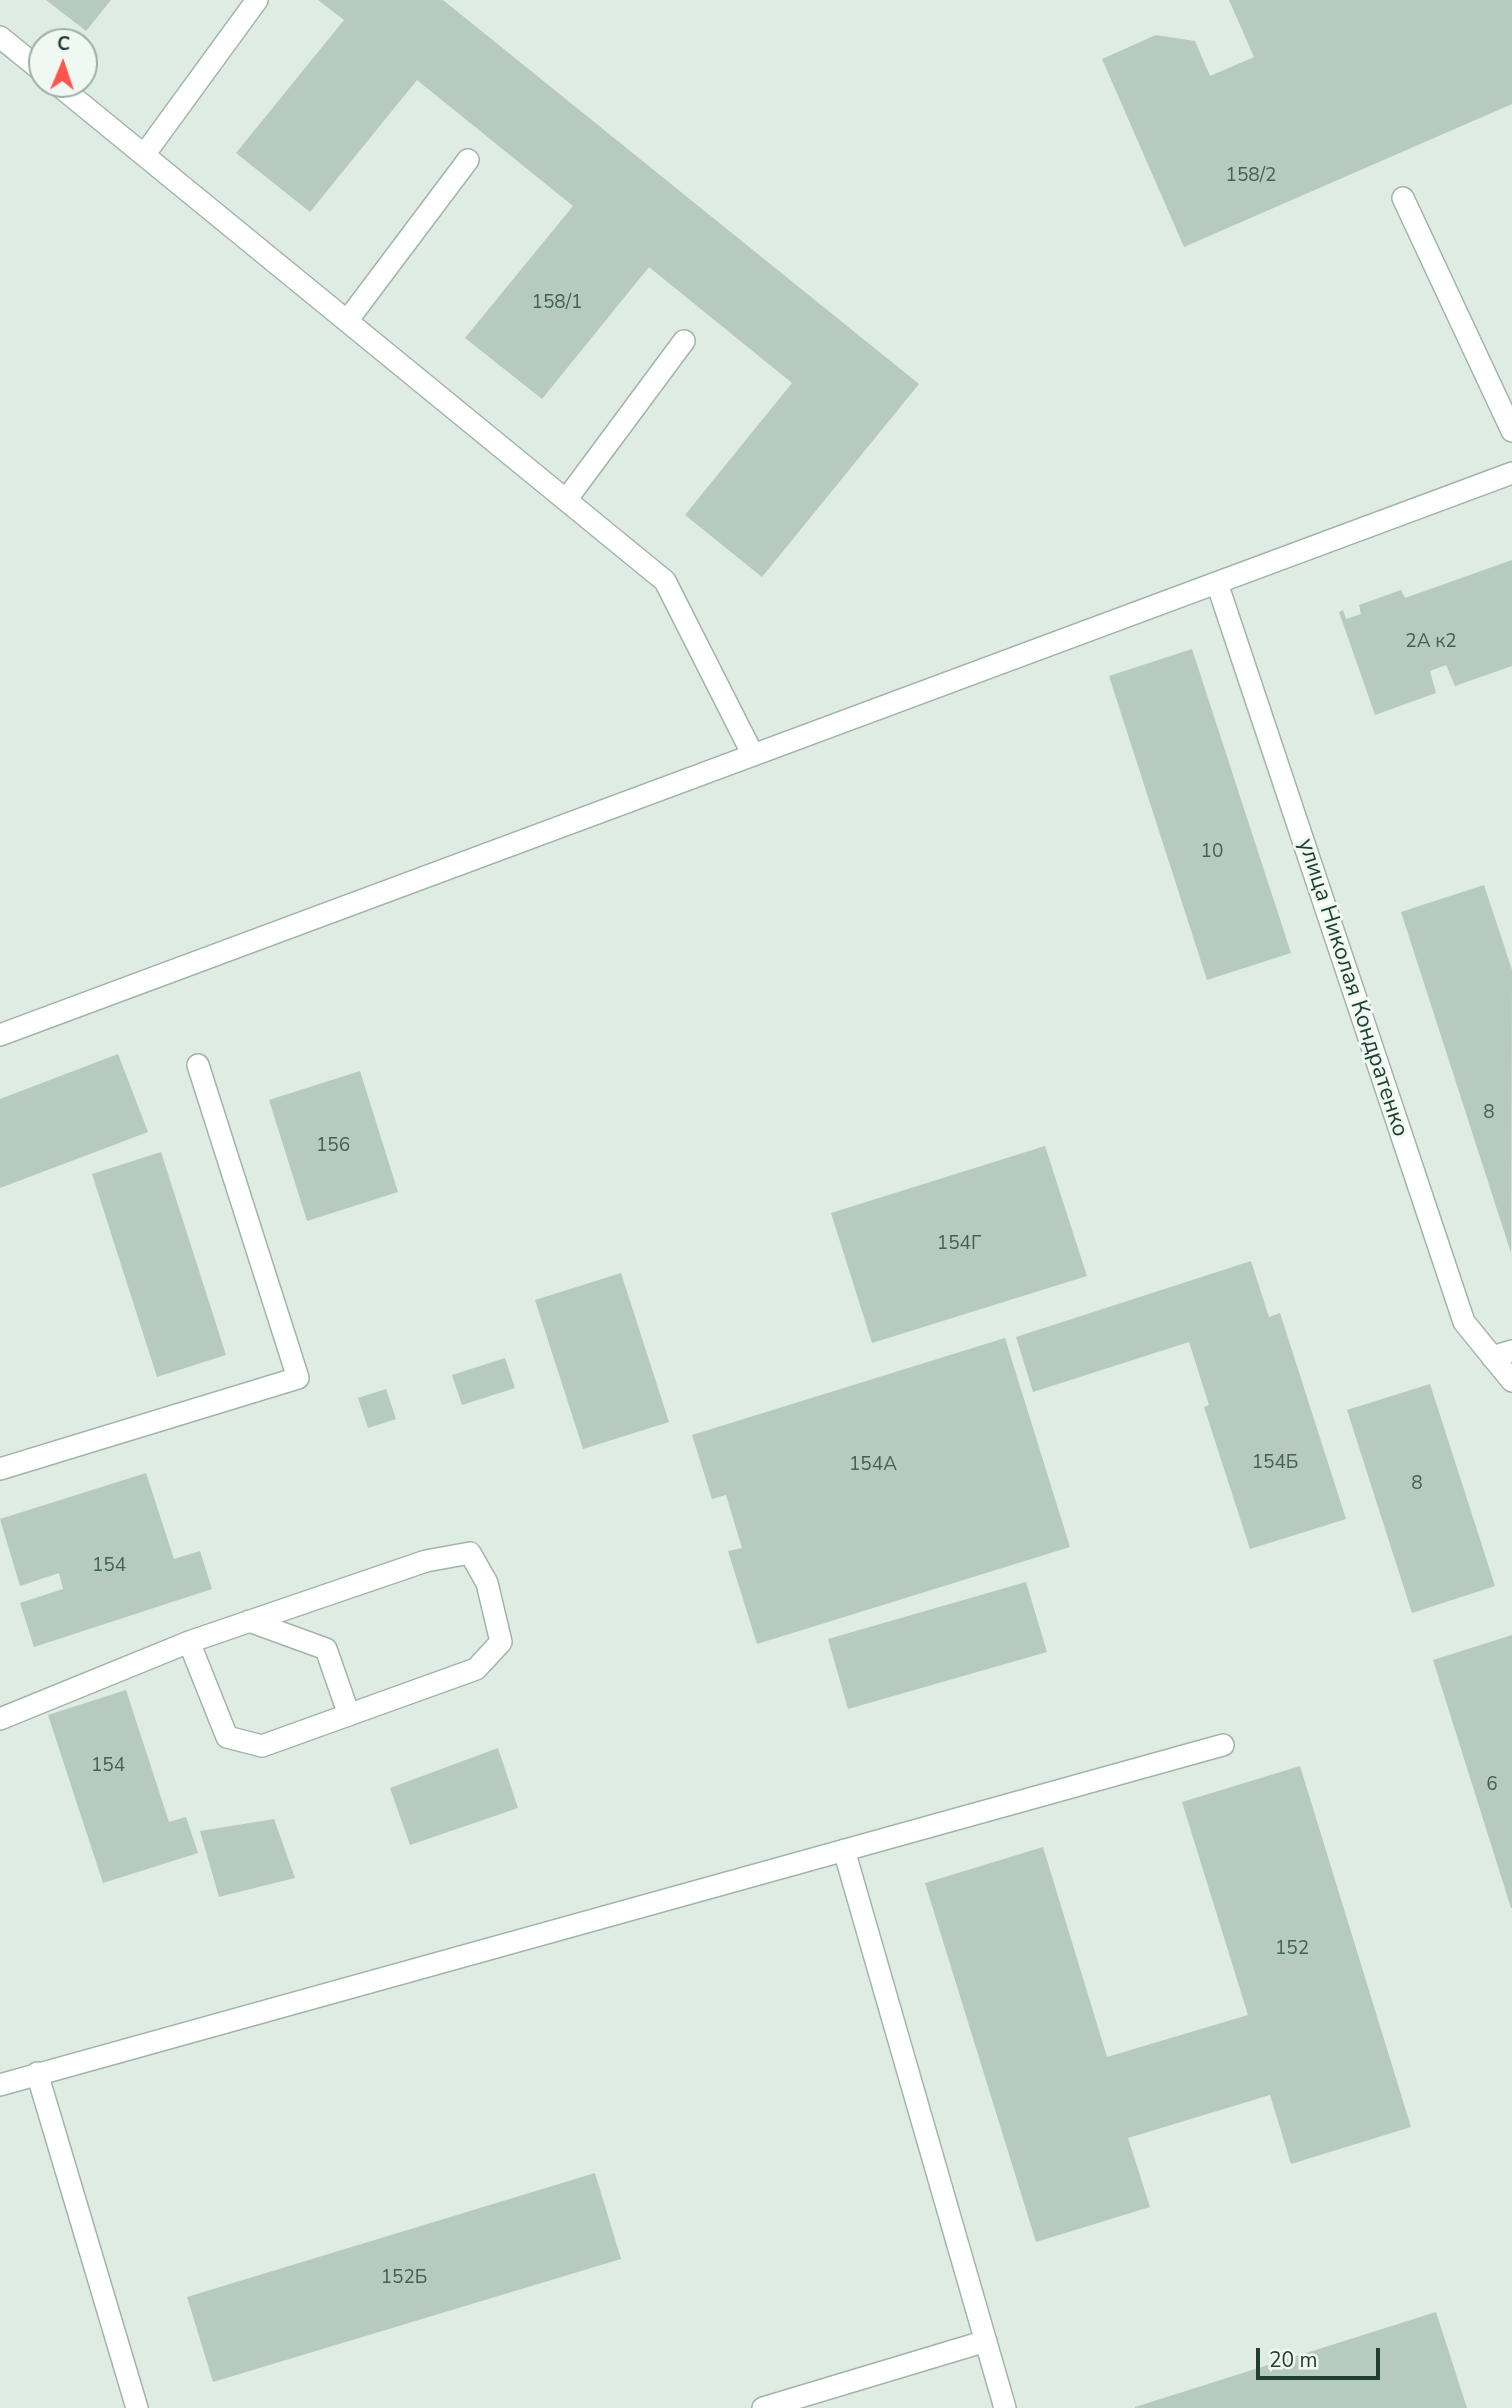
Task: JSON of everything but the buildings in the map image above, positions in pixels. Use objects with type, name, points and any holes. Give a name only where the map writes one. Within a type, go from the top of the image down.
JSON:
[{"type":"street","points":[[144,155],[257,0]]},
{"type":"street","points":[[0,37],[28,60]]},
{"type":"street","points":[[74,98],[665,581],[753,755]]},
{"type":"street","points":[[347,321],[468,160]]},
{"type":"street","points":[[1403,198],[1512,431]]},
{"type":"street","points":[[566,500],[684,341]]},
{"type":"street","points":[[0,1035],[1512,473]]},
{"type":"street","name":"улица Николая Кондратенко","points":[[1217,583],[1464,1322],[1502,1354],[1512,1381]]},
{"type":"street","points":[[0,1469],[298,1378],[198,1065]]},
{"type":"street","points":[[0,1719],[189,1642],[426,1561],[470,1553],[487,1583],[501,1642],[476,1669],[262,1746],[227,1737],[189,1642]]},
{"type":"street","points":[[249,1622],[326,1649],[349,1715]]},
{"type":"street","points":[[0,2085],[1223,1745]]},
{"type":"street","points":[[844,1850],[1005,2408]]},
{"type":"street","points":[[37,2073],[137,2408]]},
{"type":"street","points":[[764,2408],[986,2341]]}]
